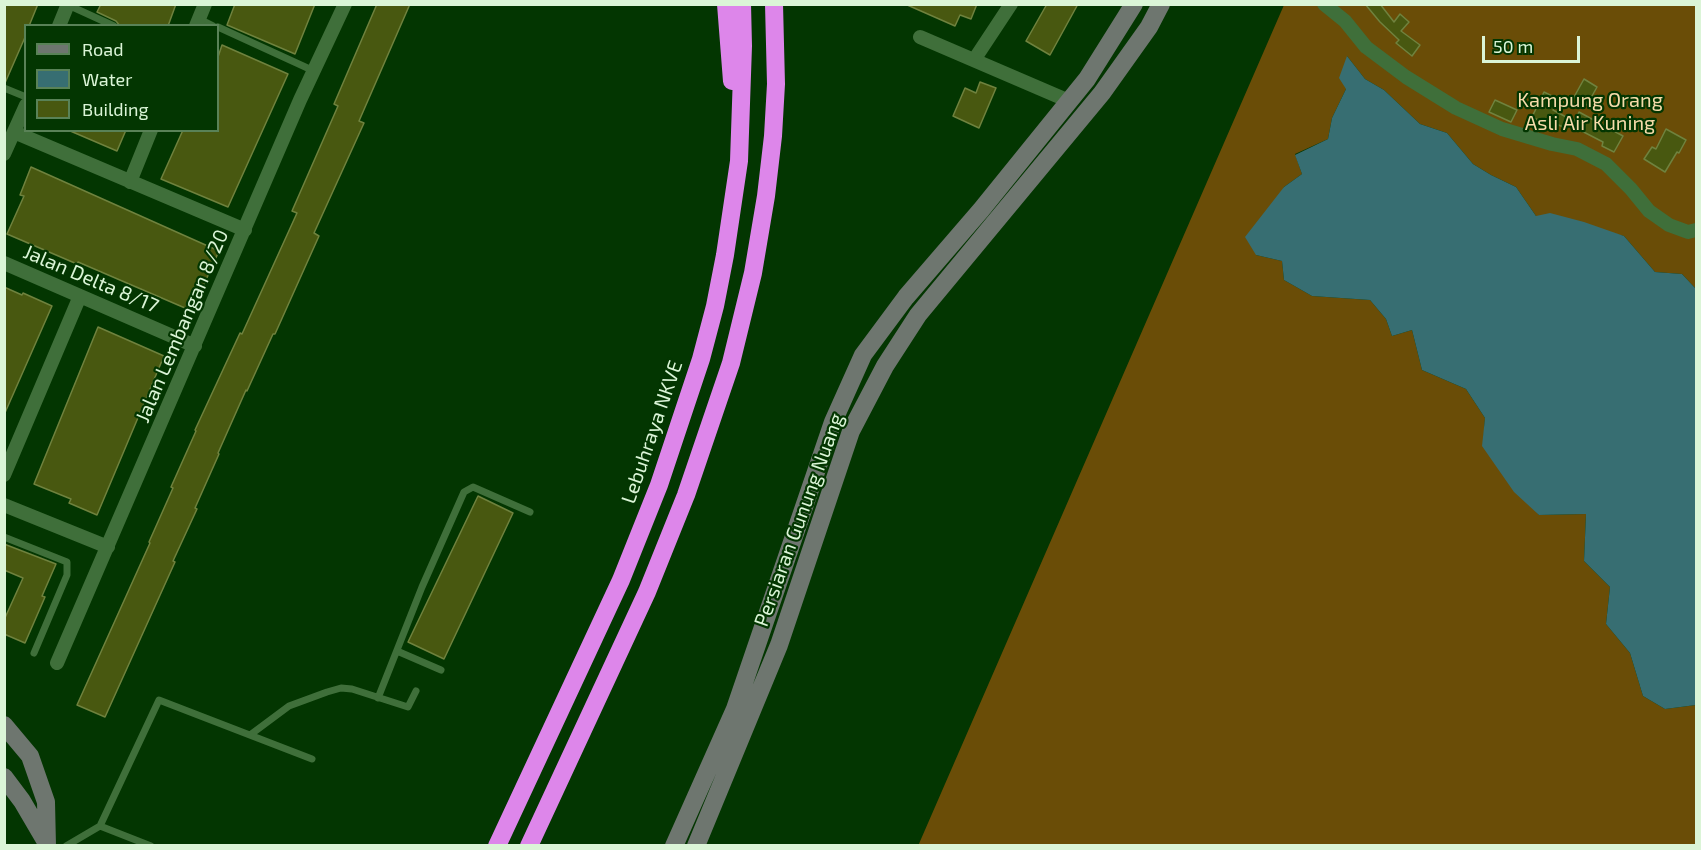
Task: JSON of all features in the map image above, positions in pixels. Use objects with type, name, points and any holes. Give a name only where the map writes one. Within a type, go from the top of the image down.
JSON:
[{"type":"highway","points":[[726,4],[739,161]]},
{"type":"highway","name":"Lebuhraya NKVE","points":[[497,846],[621,580],[666,465],[701,359],[725,255],[739,161],[743,46],[742,4]]},
{"type":"highway","points":[[529,846],[647,592],[686,495],[731,363],[753,273],[766,196],[776,84],[774,4]]},
{"type":"street","points":[[197,22],[205,4]]},
{"type":"street","name":"Jalan Lembangan 8/20","points":[[57,663],[314,70],[345,4]]},
{"type":"street","points":[[974,60],[1011,4]]},
{"type":"street","name":"Persiaran Gunung Nuang","points":[[674,846],[735,709],[833,422],[863,355],[906,297],[981,210],[1087,79],[1134,4]]},
{"type":"street","name":"Persiaran Gunung Nuang","points":[[696,846],[779,645],[851,431],[885,366],[918,315],[1102,93],[1149,27],[1161,4]]},
{"type":"street","points":[[1324,4],[1346,21],[1366,47],[1406,77],[1456,108],[1502,129],[1552,144],[1577,148],[1606,164],[1649,211],[1669,225],[1688,232],[1696,230]]},
{"type":"street","points":[[60,24],[68,5]]},
{"type":"street","points":[[920,37],[1069,101]]},
{"type":"street","points":[[4,154],[24,110]]},
{"type":"street","points":[[14,132],[245,230]]},
{"type":"street","points":[[129,182],[150,132]]},
{"type":"street","name":"Jalan Delta 8/17","points":[[4,263],[195,346]]},
{"type":"street","points":[[4,475],[80,296]]},
{"type":"street","points":[[4,505],[108,547]]},
{"type":"street","points":[[4,725],[30,756],[46,802],[47,844]]},
{"type":"street","points":[[4,777],[22,801],[47,844]]},
{"type":"lane","points":[[68,5],[110,24]]},
{"type":"lane","points":[[219,27],[314,70]]},
{"type":"lane","points":[[4,88],[24,96]]},
{"type":"lane","points":[[378,698],[464,492],[473,488],[530,512]]},
{"type":"lane","points":[[4,537],[67,562],[67,575],[34,653]]},
{"type":"lane","points":[[397,651],[441,670]]},
{"type":"lane","points":[[250,735],[289,706],[340,688],[352,689],[408,707],[416,691]]},
{"type":"lane","points":[[66,846],[100,826],[159,700],[312,759]]},
{"type":"lane","points":[[100,826],[152,846]]},
{"type":"green space","name":"Kampung Orang Asli Air Kuning","points":[[1284,5],[1696,5],[1696,289],[1682,274],[1655,272],[1624,236],[1536,216],[1516,187],[1473,164],[1447,133],[1420,124],[1384,90],[1365,79],[1347,56],[1346,89],[1332,118],[1328,139],[1295,154],[1302,174],[1284,187],[1256,255],[1282,261],[1284,280],[1312,296],[1370,300],[1386,319],[1392,336],[1412,330],[1422,370],[1466,389],[1485,418],[1483,446],[1539,515],[1586,514],[1584,561],[1610,587],[1606,624],[1630,653],[1643,696],[1665,709],[1696,705],[1696,845],[918,846]]},
{"type":"water","points":[[1347,56],[1365,79],[1384,90],[1420,124],[1447,133],[1473,164],[1516,187],[1536,216],[1550,213],[1624,236],[1655,272],[1682,274],[1696,289],[1696,705],[1665,709],[1643,696],[1630,653],[1606,624],[1610,587],[1584,561],[1586,514],[1539,515],[1514,492],[1482,446],[1485,418],[1466,389],[1422,370],[1412,330],[1392,336],[1386,319],[1370,300],[1312,296],[1284,280],[1282,261],[1256,255],[1245,237],[1284,187],[1302,174],[1295,155],[1328,139],[1332,118],[1346,89],[1339,78]]},
{"type":"building","points":[[4,4],[38,4],[30,24],[24,24],[24,40],[5,83]]},
{"type":"building","points":[[101,4],[176,4],[169,24],[118,24],[97,12]]},
{"type":"building","points":[[235,4],[315,4],[295,54],[227,25]]},
{"type":"building","points":[[377,4],[410,4],[359,121],[364,123],[314,233],[319,236],[275,334],[246,390],[173,561],[175,562],[105,717],[77,705],[150,543],[195,430],[297,213],[292,211],[338,106],[334,104]]},
{"type":"building","points":[[905,4],[977,4],[971,19],[960,15],[955,26]]},
{"type":"building","points":[[1047,4],[1078,4],[1050,55],[1026,41]]},
{"type":"building","points":[[1365,4],[1380,4],[1394,22],[1400,14],[1409,22],[1401,31],[1420,45],[1412,56],[1396,43],[1399,40]]},
{"type":"building","points":[[222,45],[288,74],[228,207],[161,179],[182,132],[219,132],[219,54]]},
{"type":"building","points":[[1584,79],[1597,87],[1587,105],[1574,97]]},
{"type":"building","points":[[980,82],[996,88],[979,128],[953,116],[965,88],[976,93]]},
{"type":"building","points":[[1544,92],[1558,99],[1553,110],[1570,119],[1565,128],[1548,120],[1546,124],[1532,117]]},
{"type":"building","points":[[1495,100],[1517,110],[1511,122],[1489,112]]},
{"type":"building","points":[[1579,112],[1623,136],[1614,152],[1602,146],[1603,142],[1572,126]]},
{"type":"building","points":[[1666,129],[1686,140],[1665,172],[1644,159],[1652,147],[1656,149]]},
{"type":"building","points":[[73,132],[125,132],[117,151]]},
{"type":"building","points":[[31,167],[219,251],[192,311],[7,234],[24,196],[20,195]]},
{"type":"building","points":[[4,287],[52,306],[4,415]]},
{"type":"building","points":[[98,327],[164,356],[97,515],[69,503],[71,499],[34,484]]},
{"type":"building","points":[[478,496],[513,513],[444,659],[408,642]]},
{"type":"building","points":[[4,544],[56,564],[42,596],[45,597],[25,643],[4,634],[4,620],[23,578],[4,570]]}]
